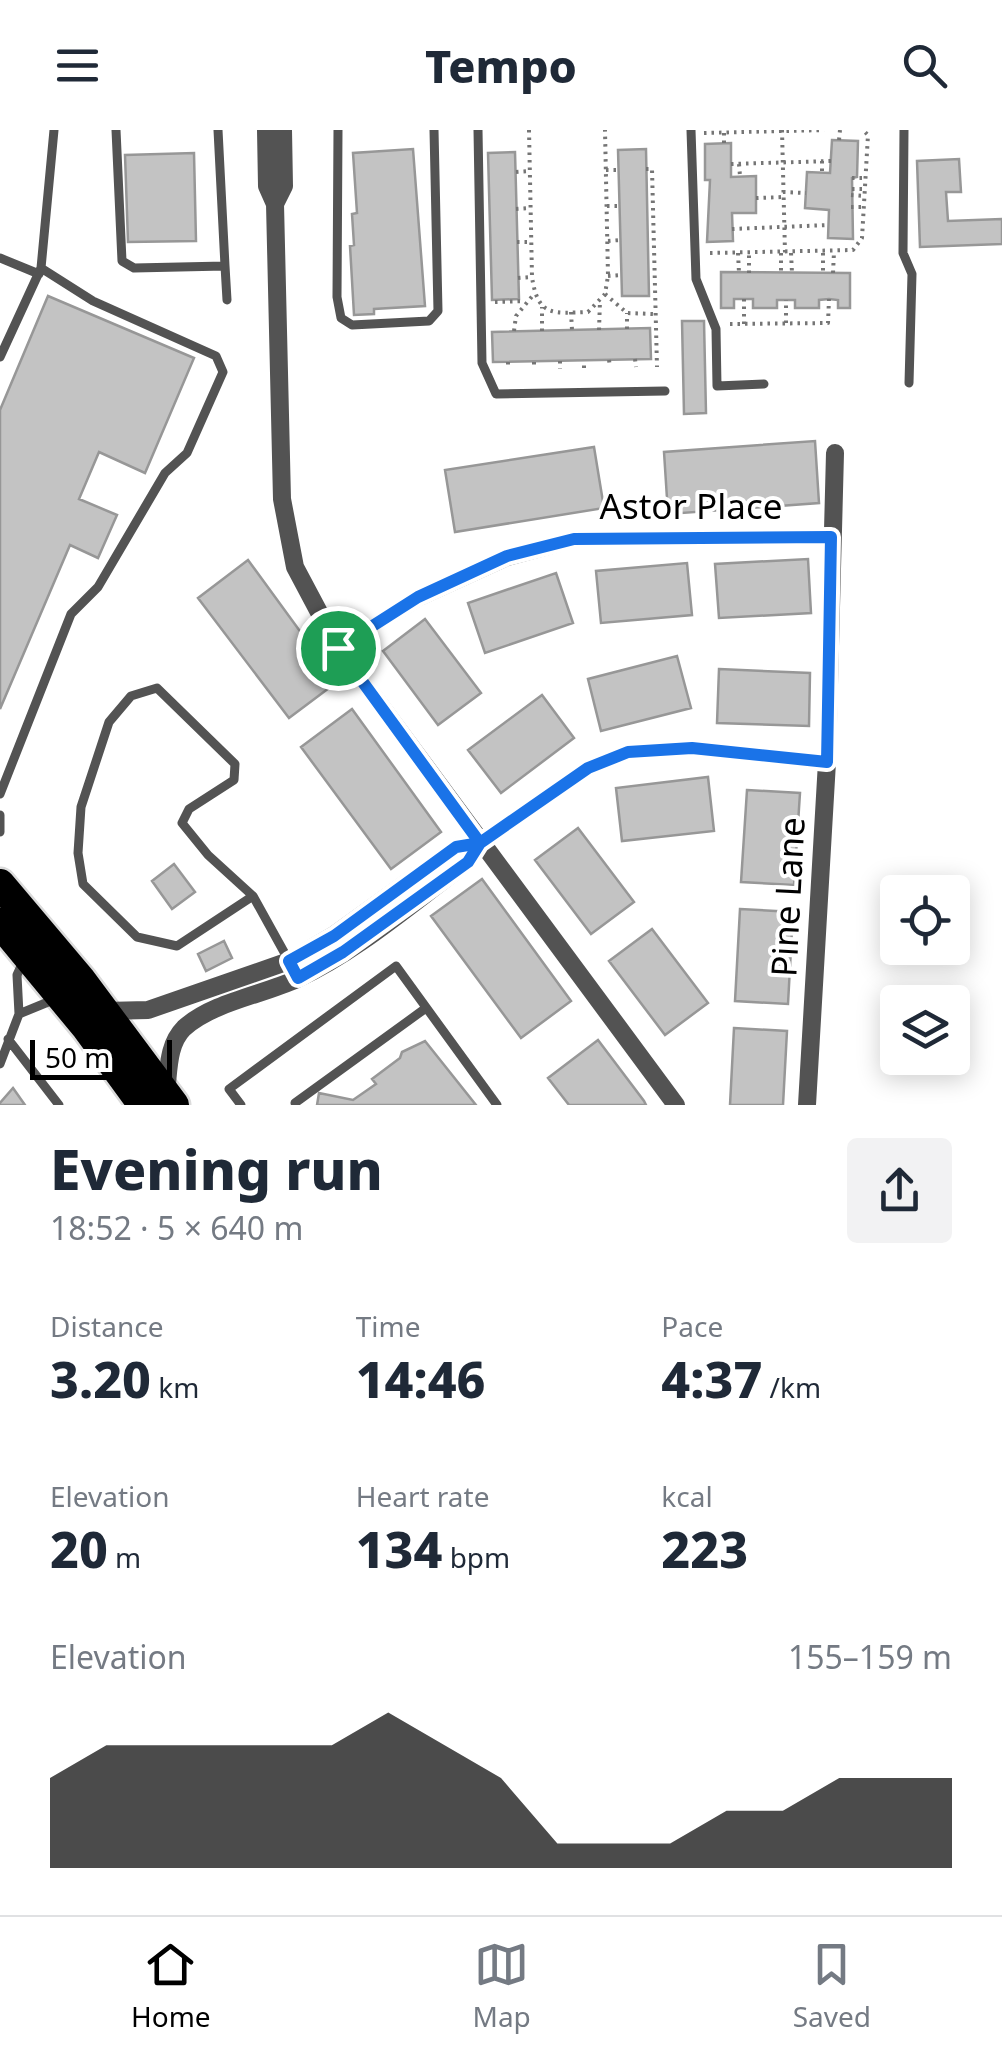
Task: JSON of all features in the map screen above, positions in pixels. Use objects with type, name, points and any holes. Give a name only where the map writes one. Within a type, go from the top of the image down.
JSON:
[{"type":"highway","points":[[0,884],[104,1011],[161,1101]]},
{"type":"highway","points":[[0,923],[161,1101]]},
{"type":"street","points":[[266,130],[268,186],[275,204],[282,500],[295,567],[338,648],[676,1105]]},
{"type":"street","points":[[275,204],[284,186],[282,130]]},
{"type":"street","name":"Pine Lane","points":[[807,1105],[827,762],[835,453]]},
{"type":"street","name":"Astor Place","points":[[338,648],[418,597],[507,556],[574,539],[831,537]]},
{"type":"street","points":[[161,1101],[172,1045],[183,1029],[201,1017],[298,978],[343,952],[468,862],[480,843],[588,768],[628,752],[692,748],[827,762]]},
{"type":"street","points":[[104,1011],[148,1010],[289,961],[334,936],[456,847],[480,843]]},
{"type":"lane","points":[[0,358],[40,271],[54,130]]},
{"type":"lane","points":[[116,130],[122,260],[127,267],[225,266]]},
{"type":"lane","points":[[218,130],[227,300]]},
{"type":"lane","points":[[338,130],[337,297],[341,318],[352,325],[429,322],[438,311],[434,130]]},
{"type":"lane","points":[[478,130],[482,362],[496,394],[664,390]]},
{"type":"lane","points":[[904,130],[903,253],[912,274],[909,382]]},
{"type":"lane","points":[[691,132],[696,279],[716,329],[717,386],[764,384]]},
{"type":"lane","points":[[0,258],[40,271],[93,301],[216,356],[223,372],[187,454],[165,473],[98,587],[71,614],[0,794]]},
{"type":"lane","points":[[253,896],[177,946],[136,937],[83,884],[78,853],[81,808],[108,722],[132,696],[157,688],[235,764],[234,780],[189,809],[182,824],[208,855],[253,896],[298,978]]},
{"type":"lane","points":[[0,815],[0,832]]},
{"type":"lane","points":[[0,1064],[18,1014],[17,975],[27,954]]},
{"type":"lane","points":[[241,1105],[229,1090],[396,966],[497,1105]]},
{"type":"lane","points":[[18,1014],[42,1002],[64,998]]},
{"type":"lane","points":[[295,1104],[426,1008]]},
{"type":"lane","points":[[8,1039],[59,1105]]},
{"type":"path","points":[[529,130],[534,294],[542,307],[552,313],[588,312],[605,294],[605,130]]},
{"type":"path","points":[[691,132],[824,130]]},
{"type":"path","points":[[839,140],[840,130]]},
{"type":"path","points":[[695,253],[853,250],[860,244],[863,220],[868,135],[863,130]]},
{"type":"path","points":[[782,131],[784,227],[792,273]]},
{"type":"path","points":[[724,133],[724,144]]},
{"type":"path","points":[[858,153],[867,154]]},
{"type":"path","points":[[732,164],[831,161]]},
{"type":"path","points":[[822,162],[822,172]]},
{"type":"path","points":[[739,164],[740,176]]},
{"type":"path","points":[[646,169],[652,169],[657,366]]},
{"type":"path","points":[[606,170],[618,170]]},
{"type":"path","points":[[516,172],[530,171]]},
{"type":"path","points":[[852,178],[865,178]]},
{"type":"path","points":[[756,198],[806,192]]},
{"type":"path","points":[[852,192],[864,192]]},
{"type":"path","points":[[607,206],[620,206]]},
{"type":"path","points":[[851,206],[864,207]]},
{"type":"path","points":[[516,209],[530,208]]},
{"type":"path","points":[[854,220],[863,220]]},
{"type":"path","points":[[732,229],[828,226]]},
{"type":"path","points":[[608,240],[620,240]]},
{"type":"path","points":[[517,242],[531,242]]},
{"type":"path","points":[[823,252],[823,273]]},
{"type":"path","points":[[833,273],[834,252]]},
{"type":"path","points":[[738,253],[739,272]]},
{"type":"path","points":[[748,273],[749,253]]},
{"type":"path","points":[[781,273],[786,253]]},
{"type":"path","points":[[608,276],[621,275]]},
{"type":"path","points":[[518,278],[532,278]]},
{"type":"path","points":[[514,331],[516,316],[534,294]]},
{"type":"path","points":[[605,294],[627,313],[655,314]]},
{"type":"path","points":[[744,300],[744,324]]},
{"type":"path","points":[[786,300],[786,323]]},
{"type":"path","points":[[716,329],[744,324],[828,323],[828,300]]},
{"type":"path","points":[[599,330],[600,301]]},
{"type":"path","points":[[481,303],[525,302]]},
{"type":"path","points":[[542,307],[542,331]]},
{"type":"path","points":[[571,312],[572,330]]},
{"type":"path","points":[[626,329],[627,313]]},
{"type":"path","points":[[635,359],[636,367]]},
{"type":"path","points":[[584,360],[584,368]]},
{"type":"path","points":[[610,360],[610,368]]},
{"type":"path","points":[[560,361],[560,368]]},
{"type":"path","points":[[534,362],[534,369]]},
{"type":"building","points":[[832,140],[858,141],[857,177],[852,178],[853,239],[828,238],[829,210],[805,208],[807,172],[830,173]]},
{"type":"building","points":[[731,143],[731,177],[756,176],[756,213],[732,213],[733,241],[707,242],[710,180],[705,180],[705,144]]},
{"type":"building","points":[[413,149],[425,306],[374,309],[374,314],[354,315],[350,246],[354,245],[352,214],[357,213],[353,153]]},
{"type":"building","points":[[646,149],[649,296],[622,296],[618,150]]},
{"type":"building","points":[[515,152],[519,299],[492,300],[488,153]]},
{"type":"building","points":[[194,153],[196,241],[128,242],[125,155]]},
{"type":"building","points":[[959,159],[961,192],[946,192],[948,221],[1002,219],[1002,244],[920,247],[917,161]]},
{"type":"building","points":[[721,272],[850,273],[850,308],[838,308],[838,300],[829,299],[819,300],[819,308],[795,308],[795,300],[777,300],[777,308],[753,308],[753,299],[734,299],[734,308],[721,308]]},
{"type":"building","points":[[48,296],[194,358],[145,473],[99,452],[79,499],[117,515],[98,558],[70,545],[0,709],[0,410]]},
{"type":"building","points":[[682,321],[704,321],[706,413],[684,414]]},
{"type":"building","points":[[650,328],[651,359],[493,362],[492,332]]},
{"type":"building","points":[[815,441],[819,503],[668,514],[664,452]]},
{"type":"building","points":[[594,447],[604,508],[455,532],[445,470]]},
{"type":"building","points":[[808,559],[811,613],[719,618],[715,564]]},
{"type":"building","points":[[248,560],[337,682],[289,718],[198,598]]},
{"type":"building","points":[[687,563],[692,615],[601,623],[596,571]]},
{"type":"building","points":[[556,573],[573,623],[485,653],[468,603]]},
{"type":"building","points":[[425,619],[481,693],[438,725],[383,651]]},
{"type":"building","points":[[677,656],[691,708],[601,731],[588,679]]},
{"type":"building","points":[[719,669],[810,673],[809,726],[717,723]]},
{"type":"building","points":[[542,695],[574,738],[501,793],[468,750]]},
{"type":"building","points":[[352,709],[441,832],[391,869],[301,747]]},
{"type":"building","points":[[708,777],[714,831],[622,841],[616,788]]},
{"type":"building","points":[[747,790],[800,793],[794,885],[741,882]]},
{"type":"building","points":[[578,828],[634,902],[591,934],[535,860]]},
{"type":"building","points":[[174,864],[195,892],[172,909],[152,881]]},
{"type":"building","points":[[482,879],[571,1001],[521,1038],[431,916]]},
{"type":"building","points":[[740,909],[793,912],[788,1004],[735,1001]]},
{"type":"building","points":[[652,929],[708,1003],[665,1035],[609,961]]},
{"type":"building","points":[[224,941],[232,958],[206,971],[198,954]]},
{"type":"building","points":[[734,1028],[787,1031],[783,1105],[730,1105]]},
{"type":"building","points":[[598,1040],[646,1105],[569,1105],[548,1078]]},
{"type":"building","points":[[425,1041],[476,1105],[317,1105],[319,1093],[353,1100],[376,1084],[372,1079],[400,1058],[402,1052]]},
{"type":"building","points":[[13,1088],[25,1105],[0,1105],[0,1103]]},
{"type":"route","points":[[338,648],[418,597],[507,556],[574,539],[831,537],[827,762],[662,747],[628,752],[588,768],[480,843],[468,862],[343,952],[298,978],[289,961],[334,936],[456,847],[480,843],[338,648]]}]
